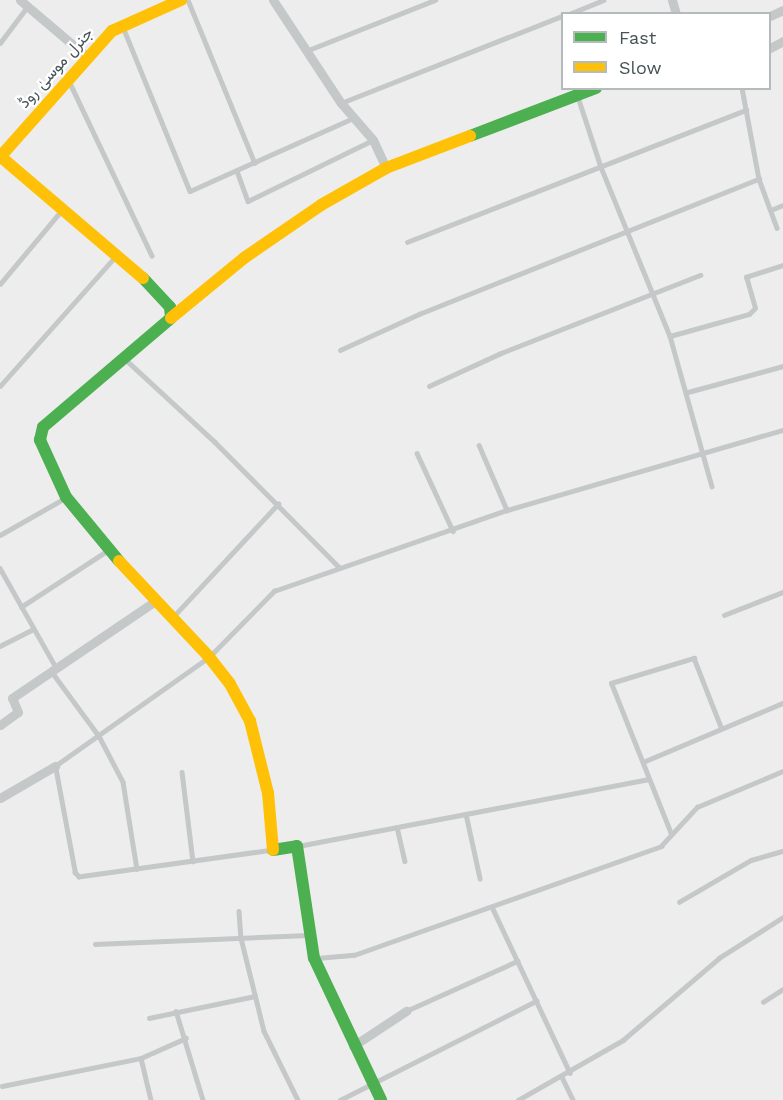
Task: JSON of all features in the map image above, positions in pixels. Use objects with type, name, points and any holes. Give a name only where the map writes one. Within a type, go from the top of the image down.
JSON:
[{"type":"street","name":"جنرل موسیٰ روڈ","points":[[0,157],[86,56],[122,25],[181,0]]},
{"type":"street","points":[[273,0],[341,103],[373,140],[386,168]]},
{"type":"street","points":[[24,3],[86,56]]},
{"type":"street","points":[[381,1100],[353,1046],[314,958],[297,846],[273,850],[263,766],[250,721],[230,684],[209,657],[108,550],[66,497],[38,434],[124,358],[244,258],[321,205],[386,168],[591,90]]},
{"type":"street","points":[[0,157],[117,255],[164,298],[171,318]]},
{"type":"street","points":[[0,725],[18,712],[12,698],[155,601]]},
{"type":"street","points":[[0,798],[55,766]]},
{"type":"street","points":[[353,1046],[406,1011]]},
{"type":"lane","points":[[188,0],[255,163]]},
{"type":"lane","points":[[306,51],[435,0]]},
{"type":"lane","points":[[574,12],[603,0]]},
{"type":"lane","points":[[0,43],[24,3]]},
{"type":"lane","points":[[341,103],[561,16]]},
{"type":"lane","points":[[122,25],[190,191],[353,118]]},
{"type":"lane","points":[[68,78],[152,256]]},
{"type":"lane","points":[[742,90],[759,179],[777,228]]},
{"type":"lane","points":[[577,95],[601,167],[670,336],[688,392],[712,486]]},
{"type":"lane","points":[[407,242],[746,110]]},
{"type":"lane","points":[[237,171],[248,201],[373,140]]},
{"type":"lane","points":[[340,350],[418,314],[759,179]]},
{"type":"lane","points":[[771,210],[783,205]]},
{"type":"lane","points":[[0,284],[62,209]]},
{"type":"lane","points":[[0,386],[117,255]]},
{"type":"lane","points":[[670,336],[750,314],[755,308],[746,277],[783,265]]},
{"type":"lane","points":[[429,386],[501,353],[654,295],[700,275]]},
{"type":"lane","points":[[124,358],[278,504],[339,567]]},
{"type":"lane","points":[[688,392],[783,366]]},
{"type":"lane","points":[[273,850],[79,877],[75,873],[55,766],[209,657],[274,591],[339,567],[453,531],[507,510],[703,451],[783,430]]},
{"type":"lane","points":[[479,446],[507,510]]},
{"type":"lane","points":[[417,453],[453,531]]},
{"type":"lane","points":[[0,535],[66,497]]},
{"type":"lane","points":[[172,618],[278,504]]},
{"type":"lane","points":[[21,607],[108,550]]},
{"type":"lane","points":[[0,568],[55,670],[99,736],[123,782],[137,869]]},
{"type":"lane","points":[[724,615],[783,592]]},
{"type":"lane","points":[[0,646],[33,629]]},
{"type":"lane","points":[[672,834],[611,683],[694,658],[721,727]]},
{"type":"lane","points":[[643,762],[721,727],[783,703]]},
{"type":"lane","points":[[314,958],[354,955],[493,909],[661,846],[697,807],[783,771]]},
{"type":"lane","points":[[182,772],[194,861]]},
{"type":"lane","points":[[297,846],[649,779]]},
{"type":"lane","points":[[466,814],[480,878]]},
{"type":"lane","points":[[396,827],[405,861]]},
{"type":"lane","points":[[679,902],[751,860],[783,852]]},
{"type":"lane","points":[[493,909],[570,1073]]},
{"type":"lane","points":[[239,911],[241,938],[264,1031],[298,1100]]},
{"type":"lane","points":[[518,1100],[570,1073],[623,1040],[719,958],[783,917]]},
{"type":"lane","points":[[95,944],[310,935]]},
{"type":"lane","points":[[406,1011],[517,961]]},
{"type":"lane","points":[[763,1002],[783,989]]},
{"type":"lane","points":[[149,1018],[255,996]]},
{"type":"lane","points":[[340,1100],[371,1081],[536,1001]]},
{"type":"lane","points":[[176,1011],[203,1100]]},
{"type":"lane","points":[[2,1086],[141,1058],[186,1038]]},
{"type":"lane","points":[[141,1058],[151,1100]]},
{"type":"lane","points":[[562,1077],[573,1100]]},
{"type":"traffic: fast","points":[[470,136],[591,90]]},
{"type":"traffic: fast","points":[[119,561],[66,497],[40,440],[43,427],[171,318],[170,307],[143,278]]},
{"type":"traffic: fast","points":[[273,850],[297,846],[314,958],[381,1100]]},
{"type":"traffic: slow","points":[[0,157],[112,31],[181,0]]},
{"type":"traffic: slow","points":[[171,318],[244,258],[321,205],[386,168],[470,136]]},
{"type":"traffic: slow","points":[[0,156],[143,278]]},
{"type":"traffic: slow","points":[[119,561],[209,657],[230,684],[250,721],[268,793],[273,850]]}]
